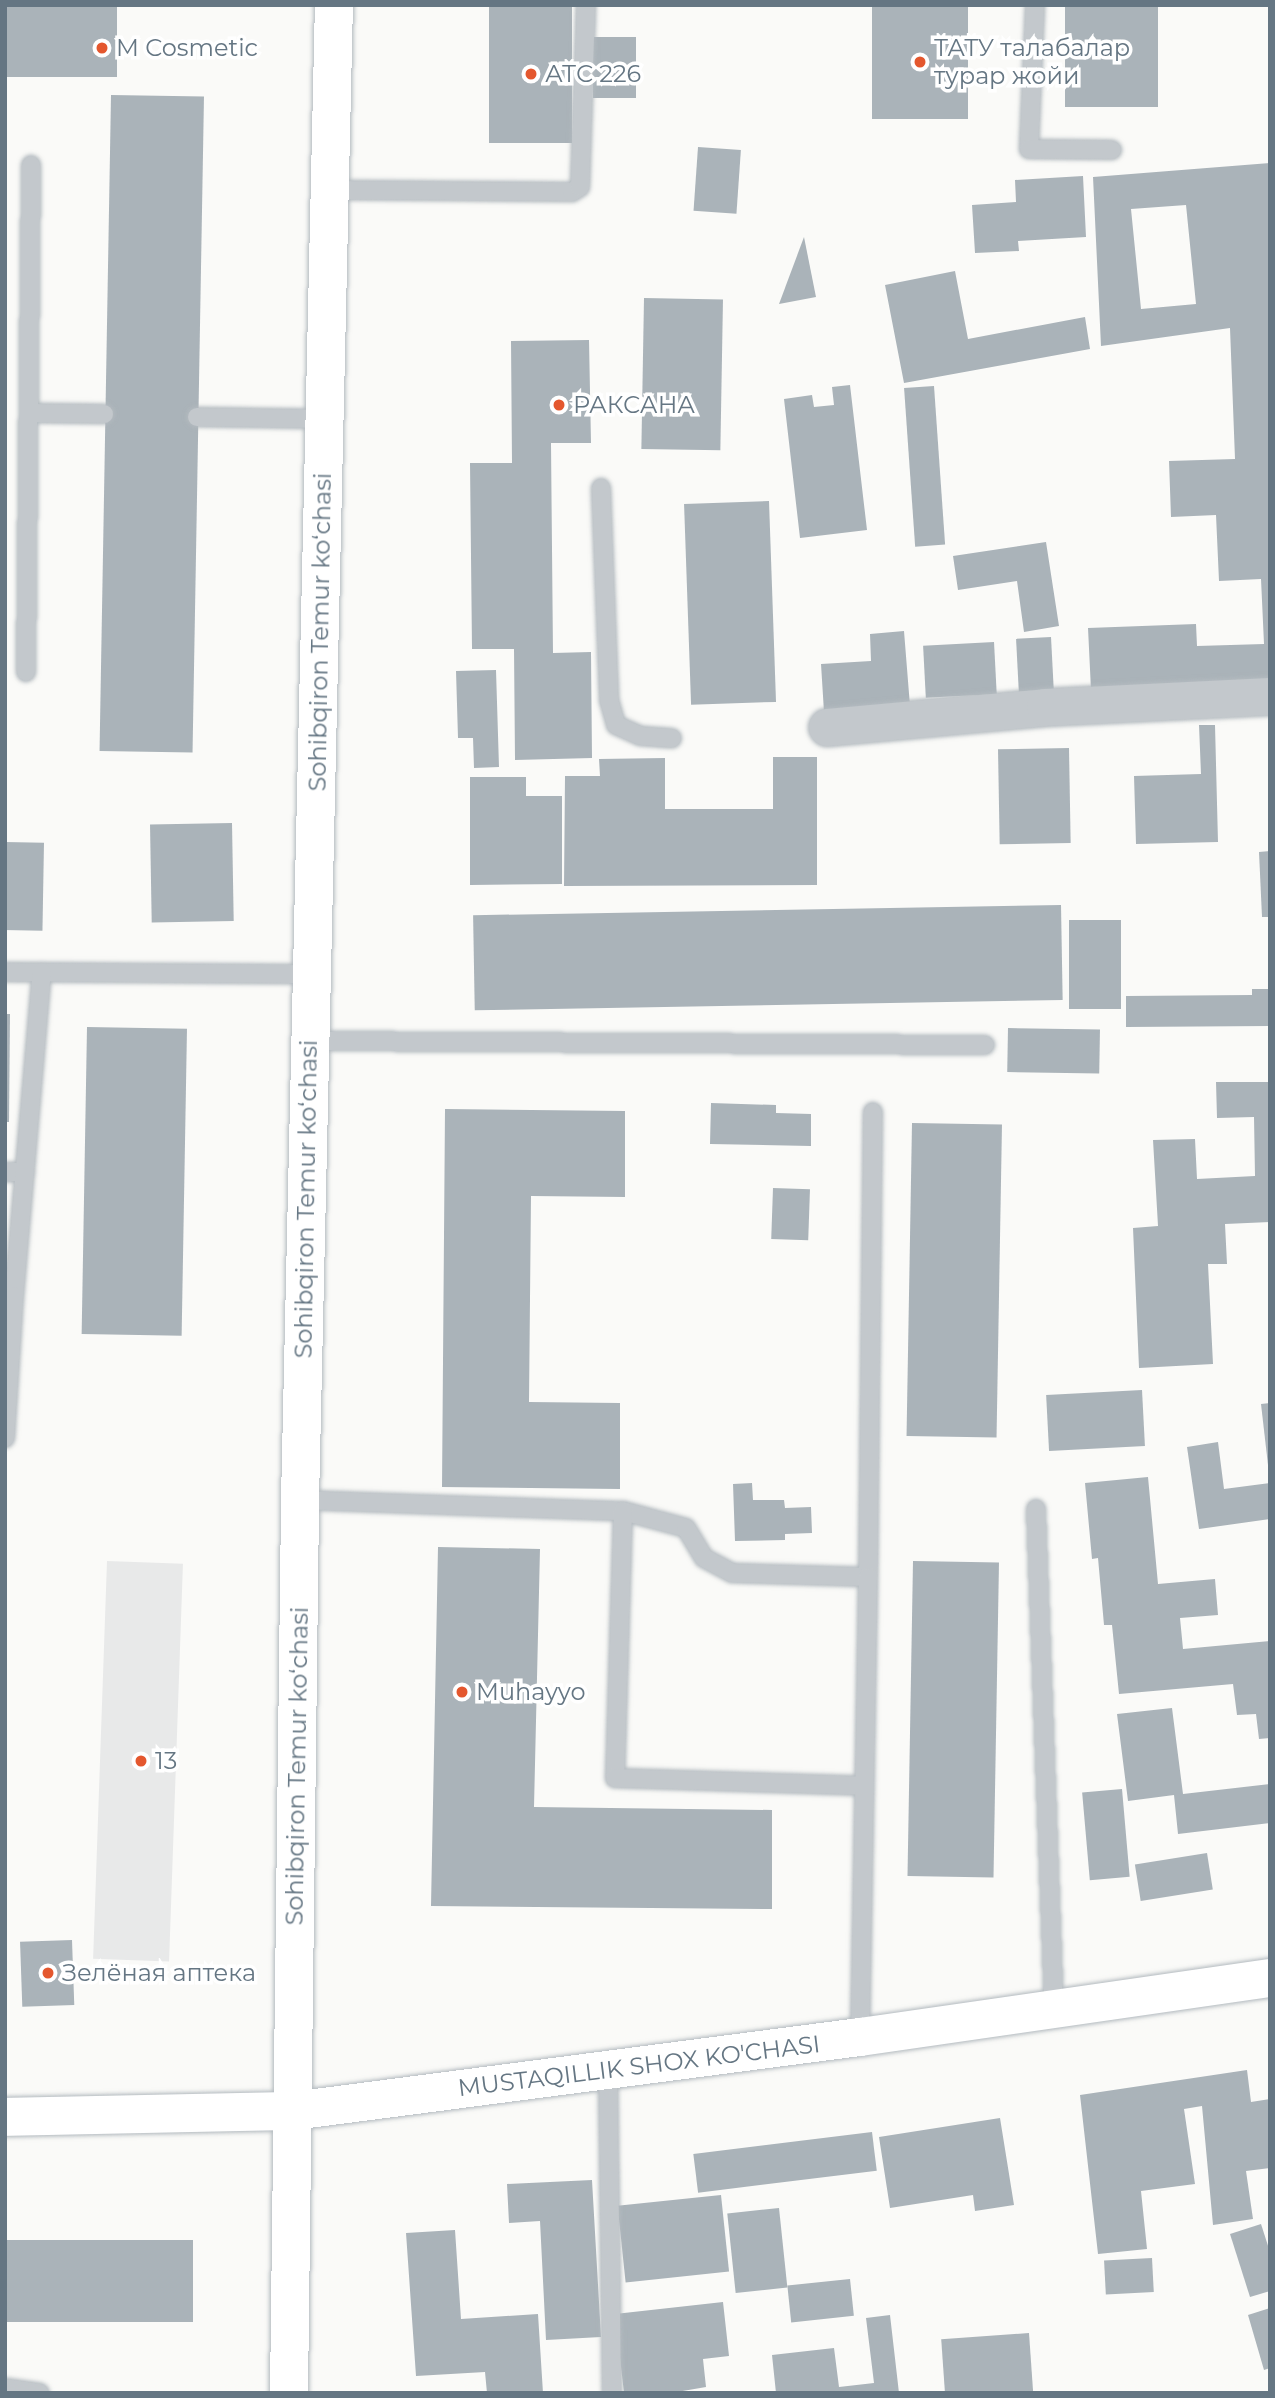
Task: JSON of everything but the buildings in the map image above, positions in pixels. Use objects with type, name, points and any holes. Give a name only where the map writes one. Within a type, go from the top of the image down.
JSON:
[{"type":"main road","name":"Sohibqiron Temur koʻchasi","points":[[289,2393],[300,1500],[334,5]]},
{"type":"main road","name":"MUSTAQILLIK SHOX KO'CHASI","points":[[5,2117],[293,2111],[860,2037],[1270,1978]]},
{"type":"street","points":[[827,727],[1045,706],[1270,696]]},
{"type":"lane","points":[[330,190],[572,192],[580,187],[586,5]]},
{"type":"lane","points":[[1035,5],[1029,149],[1112,150]]},
{"type":"lane","points":[[26,672],[31,165]]},
{"type":"lane","points":[[29,413],[104,414]]},
{"type":"lane","points":[[197,417],[325,419]]},
{"type":"lane","points":[[601,488],[609,700],[616,725],[641,736],[672,738]]},
{"type":"lane","points":[[5,972],[311,974]]},
{"type":"lane","points":[[5,1438],[9,1296],[24,1172],[42,972]]},
{"type":"lane","points":[[309,1041],[985,1045]]},
{"type":"lane","points":[[860,2037],[873,1112]]},
{"type":"lane","points":[[5,1172],[24,1172]]},
{"type":"lane","points":[[300,1500],[623,1511],[686,1528],[704,1558],[732,1573],[868,1577]]},
{"type":"lane","points":[[1036,1509],[1054,2009]]},
{"type":"lane","points":[[623,1511],[615,1778],[863,1786]]},
{"type":"lane","points":[[608,2070],[611,2393]]},
{"type":"lane","points":[[5,2388],[40,2393]]},
{"type":"shaded area","name":"13","points":[[107,1561],[183,1564],[169,1961],[93,1959]]},
{"type":"place","name":"M Cosmetic","points":[[102,48]]},
{"type":"place","name":"ТАТУ талабалар турар жойи","points":[[920,62]]},
{"type":"place","name":"АТС 226","points":[[531,74]]},
{"type":"place","name":"РАКСАНА","points":[[559,405]]},
{"type":"place","name":"Muhayyo","points":[[462,1692]]},
{"type":"place","name":"13","points":[[141,1761]]},
{"type":"place","name":"Зелёная аптека","points":[[48,1973]]}]
